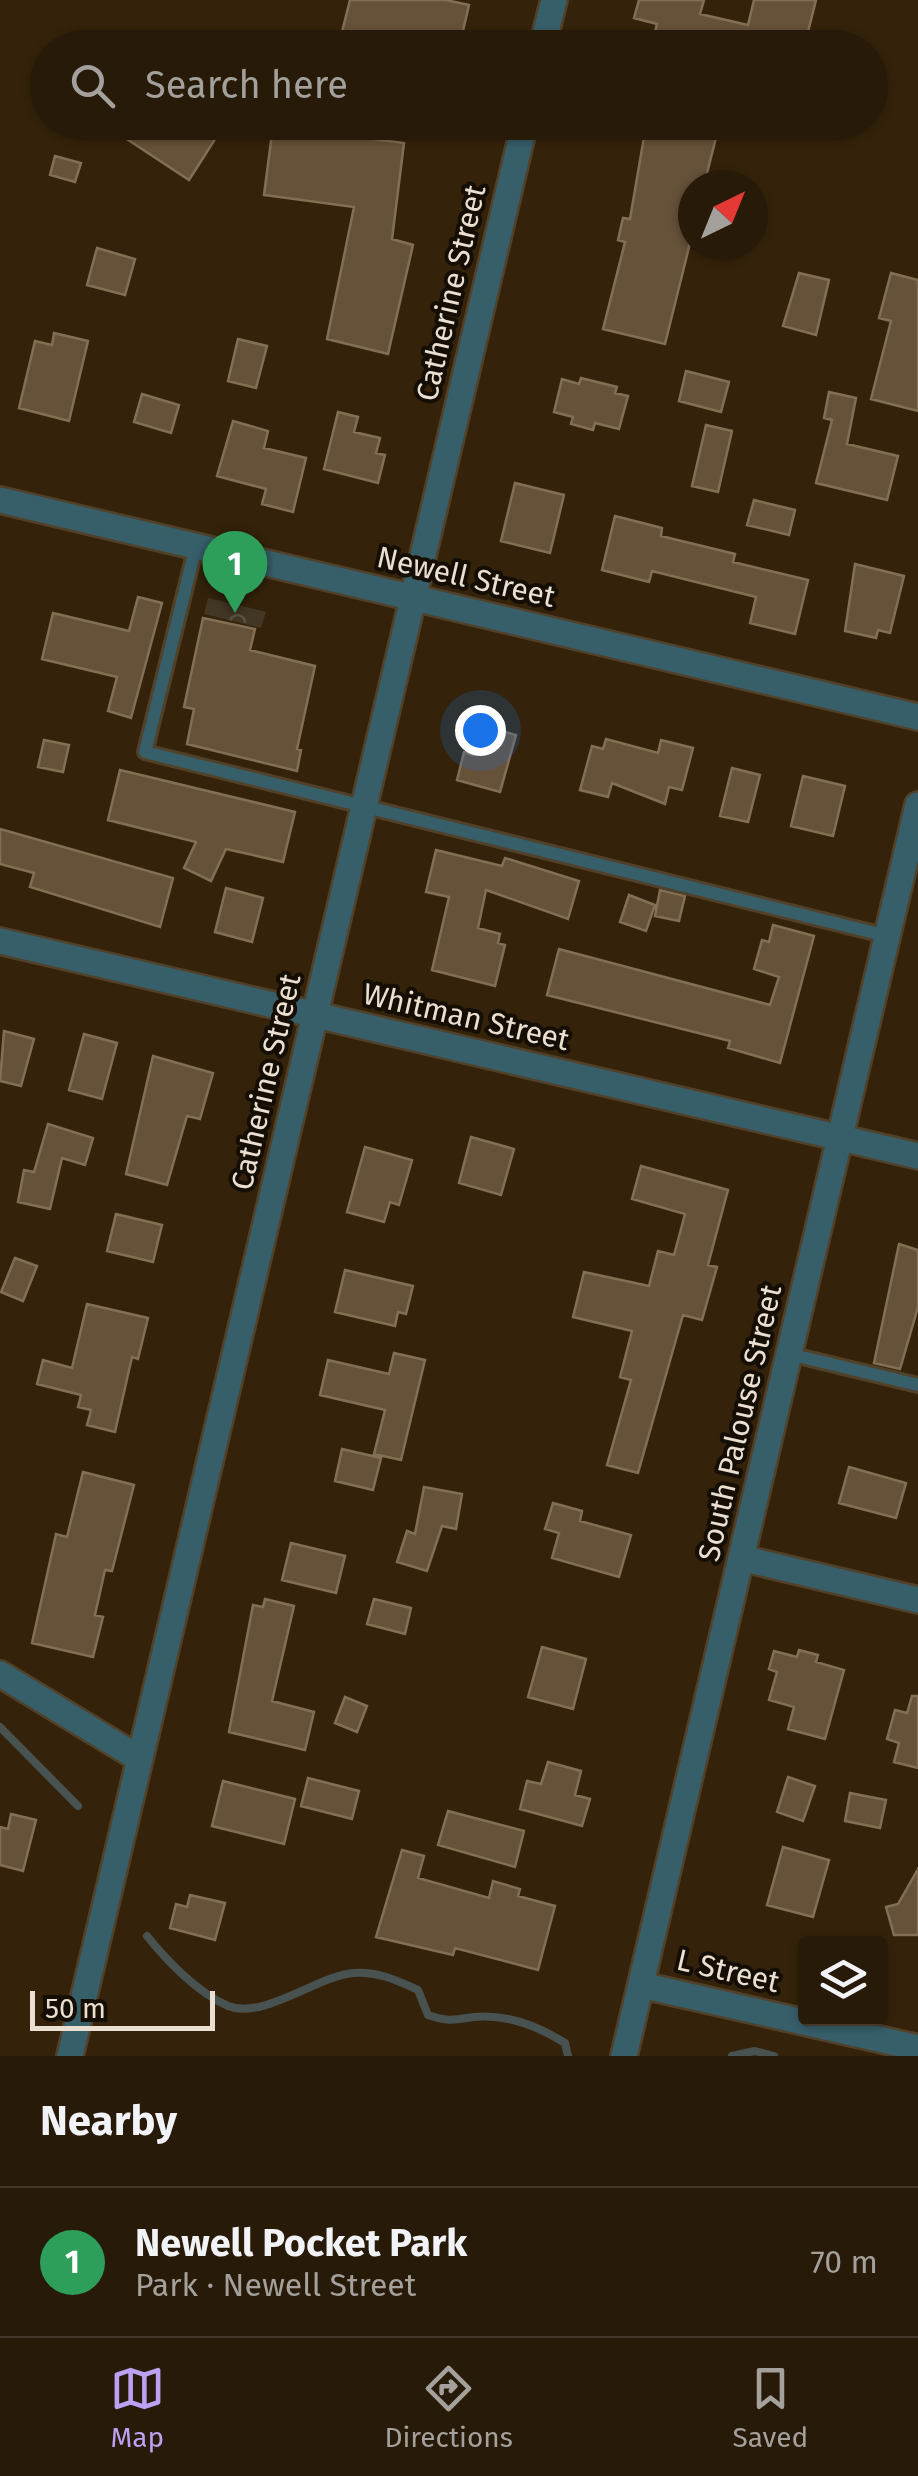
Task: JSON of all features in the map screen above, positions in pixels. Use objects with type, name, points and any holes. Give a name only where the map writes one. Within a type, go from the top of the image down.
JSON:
[{"type":"street","points":[[546,30],[554,0]]},
{"type":"street","name":"Catherine Street","points":[[70,2056],[521,140]]},
{"type":"street","name":"Newell Street","points":[[0,500],[918,717]]},
{"type":"street","name":"South Palouse Street","points":[[624,2056],[918,805]]},
{"type":"street","name":"Whitman Street","points":[[0,941],[918,1156]]},
{"type":"street","points":[[741,1558],[918,1600]]},
{"type":"street","points":[[0,1674],[140,1759]]},
{"type":"street","name":"L Street","points":[[641,1984],[918,2048]]},
{"type":"lane","points":[[196,546],[145,752],[887,936]]},
{"type":"lane","points":[[789,1354],[918,1385]]},
{"type":"green space","points":[[208,598],[266,612],[261,628],[204,614]]},
{"type":"building","points":[[350,0],[446,0],[469,5],[463,30],[342,30]]},
{"type":"building","points":[[639,0],[704,0],[700,14],[748,25],[754,0],[816,0],[808,30],[656,30],[657,24],[634,18]]},
{"type":"building","points":[[128,140],[215,140],[189,180]]},
{"type":"building","points":[[271,140],[404,143],[392,239],[413,245],[388,354],[327,339],[354,207],[264,195]]},
{"type":"building","points":[[643,140],[715,140],[708,170],[678,170],[678,260],[686,260],[665,344],[603,329],[625,242],[618,240],[623,218],[630,219]]},
{"type":"building","points":[[55,156],[81,163],[75,182],[50,175]]},
{"type":"building","points":[[97,248],[135,259],[125,295],[87,285]]},
{"type":"building","points":[[799,273],[829,280],[816,335],[783,326]]},
{"type":"building","points":[[891,273],[918,280],[918,411],[871,399],[891,321],[879,318]]},
{"type":"building","points":[[54,333],[88,341],[69,421],[19,408],[35,341],[52,345]]},
{"type":"building","points":[[238,339],[267,346],[256,388],[228,381]]},
{"type":"building","points":[[686,371],[729,382],[721,412],[679,401]]},
{"type":"building","points":[[581,378],[617,387],[615,393],[628,396],[619,429],[595,423],[593,430],[571,424],[573,417],[554,412],[562,379],[579,384]]},
{"type":"building","points":[[829,392],[856,398],[847,444],[898,456],[887,500],[816,483],[832,420],[824,418]]},
{"type":"building","points":[[142,394],[179,405],[171,433],[134,422]]},
{"type":"building","points":[[338,412],[358,417],[354,432],[380,438],[376,453],[385,455],[378,483],[324,469]]},
{"type":"building","points":[[233,421],[268,431],[264,448],[306,458],[293,512],[262,504],[266,489],[217,476]]},
{"type":"building","points":[[706,425],[732,431],[718,492],[692,486]]},
{"type":"building","points":[[515,483],[564,495],[550,553],[501,541]]},
{"type":"building","points":[[754,500],[795,510],[789,535],[747,525]]},
{"type":"building","points":[[615,516],[662,528],[661,536],[735,554],[733,562],[808,580],[795,634],[750,623],[756,597],[652,571],[649,582],[602,570]]},
{"type":"building","points":[[855,564],[904,576],[890,633],[878,630],[876,638],[845,631]]},
{"type":"building","points":[[138,597],[162,603],[131,718],[108,711],[117,677],[42,659],[53,613],[129,631]]},
{"type":"building","points":[[203,618],[255,629],[250,650],[315,666],[297,749],[301,750],[297,771],[187,744],[194,709],[184,707]]},
{"type":"building","points":[[481,725],[516,735],[500,792],[457,780],[464,752],[473,755]]},
{"type":"building","points":[[606,739],[658,753],[661,740],[693,748],[682,790],[669,787],[665,804],[612,783],[608,797],[580,790],[592,746],[603,749]]},
{"type":"building","points":[[44,740],[69,745],[63,772],[38,767]]},
{"type":"building","points":[[732,768],[760,775],[748,822],[720,816]]},
{"type":"building","points":[[120,770],[295,812],[283,862],[226,849],[211,881],[184,868],[196,842],[108,820]]},
{"type":"building","points":[[803,776],[845,786],[833,836],[791,826]]},
{"type":"building","points":[[0,829],[173,878],[160,927],[30,887],[34,873],[0,864]]},
{"type":"building","points":[[436,850],[502,866],[505,858],[579,881],[568,919],[486,890],[478,928],[500,934],[498,943],[505,945],[495,986],[432,970],[449,897],[426,892]]},
{"type":"building","points":[[226,888],[263,898],[252,942],[215,932]]},
{"type":"building","points":[[660,890],[685,896],[679,921],[655,916]]},
{"type":"building","points":[[629,895],[655,905],[646,931],[620,922]]},
{"type":"building","points":[[773,925],[814,936],[780,1063],[728,1048],[730,1041],[547,995],[559,949],[770,1005],[779,977],[754,969],[762,940],[769,942]]},
{"type":"building","points":[[4,1031],[34,1039],[21,1086],[0,1081]]},
{"type":"building","points":[[84,1034],[117,1043],[102,1099],[69,1090]]},
{"type":"building","points":[[153,1056],[213,1073],[200,1119],[187,1116],[167,1185],[126,1174]]},
{"type":"building","points":[[48,1124],[93,1138],[85,1165],[62,1158],[50,1209],[18,1202],[24,1170],[34,1172]]},
{"type":"building","points":[[471,1137],[514,1149],[501,1195],[459,1183]]},
{"type":"building","points":[[365,1147],[412,1160],[399,1205],[390,1202],[384,1222],[347,1212]]},
{"type":"building","points":[[641,1166],[728,1190],[708,1265],[717,1267],[702,1320],[683,1315],[638,1473],[607,1465],[631,1380],[620,1377],[632,1331],[573,1317],[584,1272],[649,1286],[658,1251],[674,1255],[685,1214],[632,1199]]},
{"type":"building","points":[[116,1214],[162,1225],[153,1262],[107,1251]]},
{"type":"building","points":[[899,1244],[918,1250],[918,1307],[900,1369],[874,1363]]},
{"type":"building","points":[[15,1258],[37,1266],[23,1301],[1,1292]]},
{"type":"building","points":[[345,1270],[413,1286],[406,1314],[398,1312],[395,1326],[335,1312]]},
{"type":"building","points":[[87,1304],[148,1318],[138,1359],[132,1357],[115,1432],[87,1425],[91,1410],[78,1407],[81,1395],[37,1384],[43,1360],[72,1368]]},
{"type":"building","points":[[394,1353],[425,1360],[401,1460],[374,1454],[385,1410],[320,1395],[328,1360],[389,1374]]},
{"type":"building","points":[[342,1449],[381,1458],[373,1490],[335,1481]]},
{"type":"building","points":[[849,1467],[906,1483],[896,1518],[839,1503]]},
{"type":"building","points":[[83,1472],[134,1485],[112,1571],[105,1570],[95,1615],[103,1617],[93,1657],[32,1643],[56,1534],[67,1537]]},
{"type":"building","points":[[424,1487],[462,1494],[456,1529],[442,1526],[427,1571],[397,1562],[407,1531],[415,1534]]},
{"type":"building","points":[[553,1503],[582,1511],[580,1521],[631,1535],[619,1577],[552,1558],[559,1533],[545,1529]]},
{"type":"building","points":[[291,1543],[345,1556],[336,1593],[282,1580]]},
{"type":"building","points":[[265,1599],[294,1606],[272,1701],[314,1712],[305,1750],[229,1732],[253,1605],[263,1607]]},
{"type":"building","points":[[374,1599],[411,1608],[405,1634],[367,1624]]},
{"type":"building","points":[[542,1647],[586,1659],[573,1709],[528,1697]]},
{"type":"building","points":[[799,1650],[818,1655],[816,1662],[844,1670],[825,1739],[788,1729],[794,1707],[769,1700],[777,1672],[769,1669],[774,1651],[797,1657]]},
{"type":"building","points":[[912,1696],[918,1696],[918,1768],[894,1762],[899,1743],[887,1739],[895,1710],[907,1713]]},
{"type":"building","points":[[345,1697],[367,1706],[357,1732],[335,1723]]},
{"type":"building","points":[[548,1762],[581,1771],[575,1795],[590,1799],[582,1826],[520,1809],[527,1781],[541,1784]]},
{"type":"building","points":[[788,1777],[815,1786],[803,1821],[777,1812]]},
{"type":"building","points":[[308,1778],[359,1791],[352,1819],[301,1806]]},
{"type":"building","points":[[223,1781],[295,1799],[284,1844],[212,1826]]},
{"type":"building","points":[[850,1793],[886,1800],[880,1828],[845,1821]]},
{"type":"building","points":[[448,1811],[524,1831],[515,1867],[438,1845]]},
{"type":"building","points":[[11,1814],[36,1820],[23,1871],[0,1865],[0,1827],[8,1829]]},
{"type":"building","points":[[783,1847],[829,1860],[813,1917],[767,1905]]},
{"type":"building","points":[[402,1850],[424,1856],[418,1878],[489,1898],[493,1881],[520,1889],[518,1896],[555,1906],[538,1970],[455,1948],[453,1955],[376,1937]]},
{"type":"building","points":[[918,1869],[918,1935],[894,1935],[886,1907],[898,1904]]},
{"type":"building","points":[[190,1895],[225,1903],[215,1940],[170,1928],[176,1904],[187,1907]]},
{"type":"waterway","points":[[0,1727],[78,1806]]},
{"type":"waterway","points":[[147,1936],[184,1976],[228,2006],[257,2007],[339,1976],[371,1973],[418,1990],[428,2015],[451,2020],[498,2017],[521,2022],[565,2043],[568,2056]]},
{"type":"waterway","points":[[732,2056],[755,2051],[774,2056]]},
{"type":"place","name":"Newell Pocket Park","points":[[235,613]]}]
